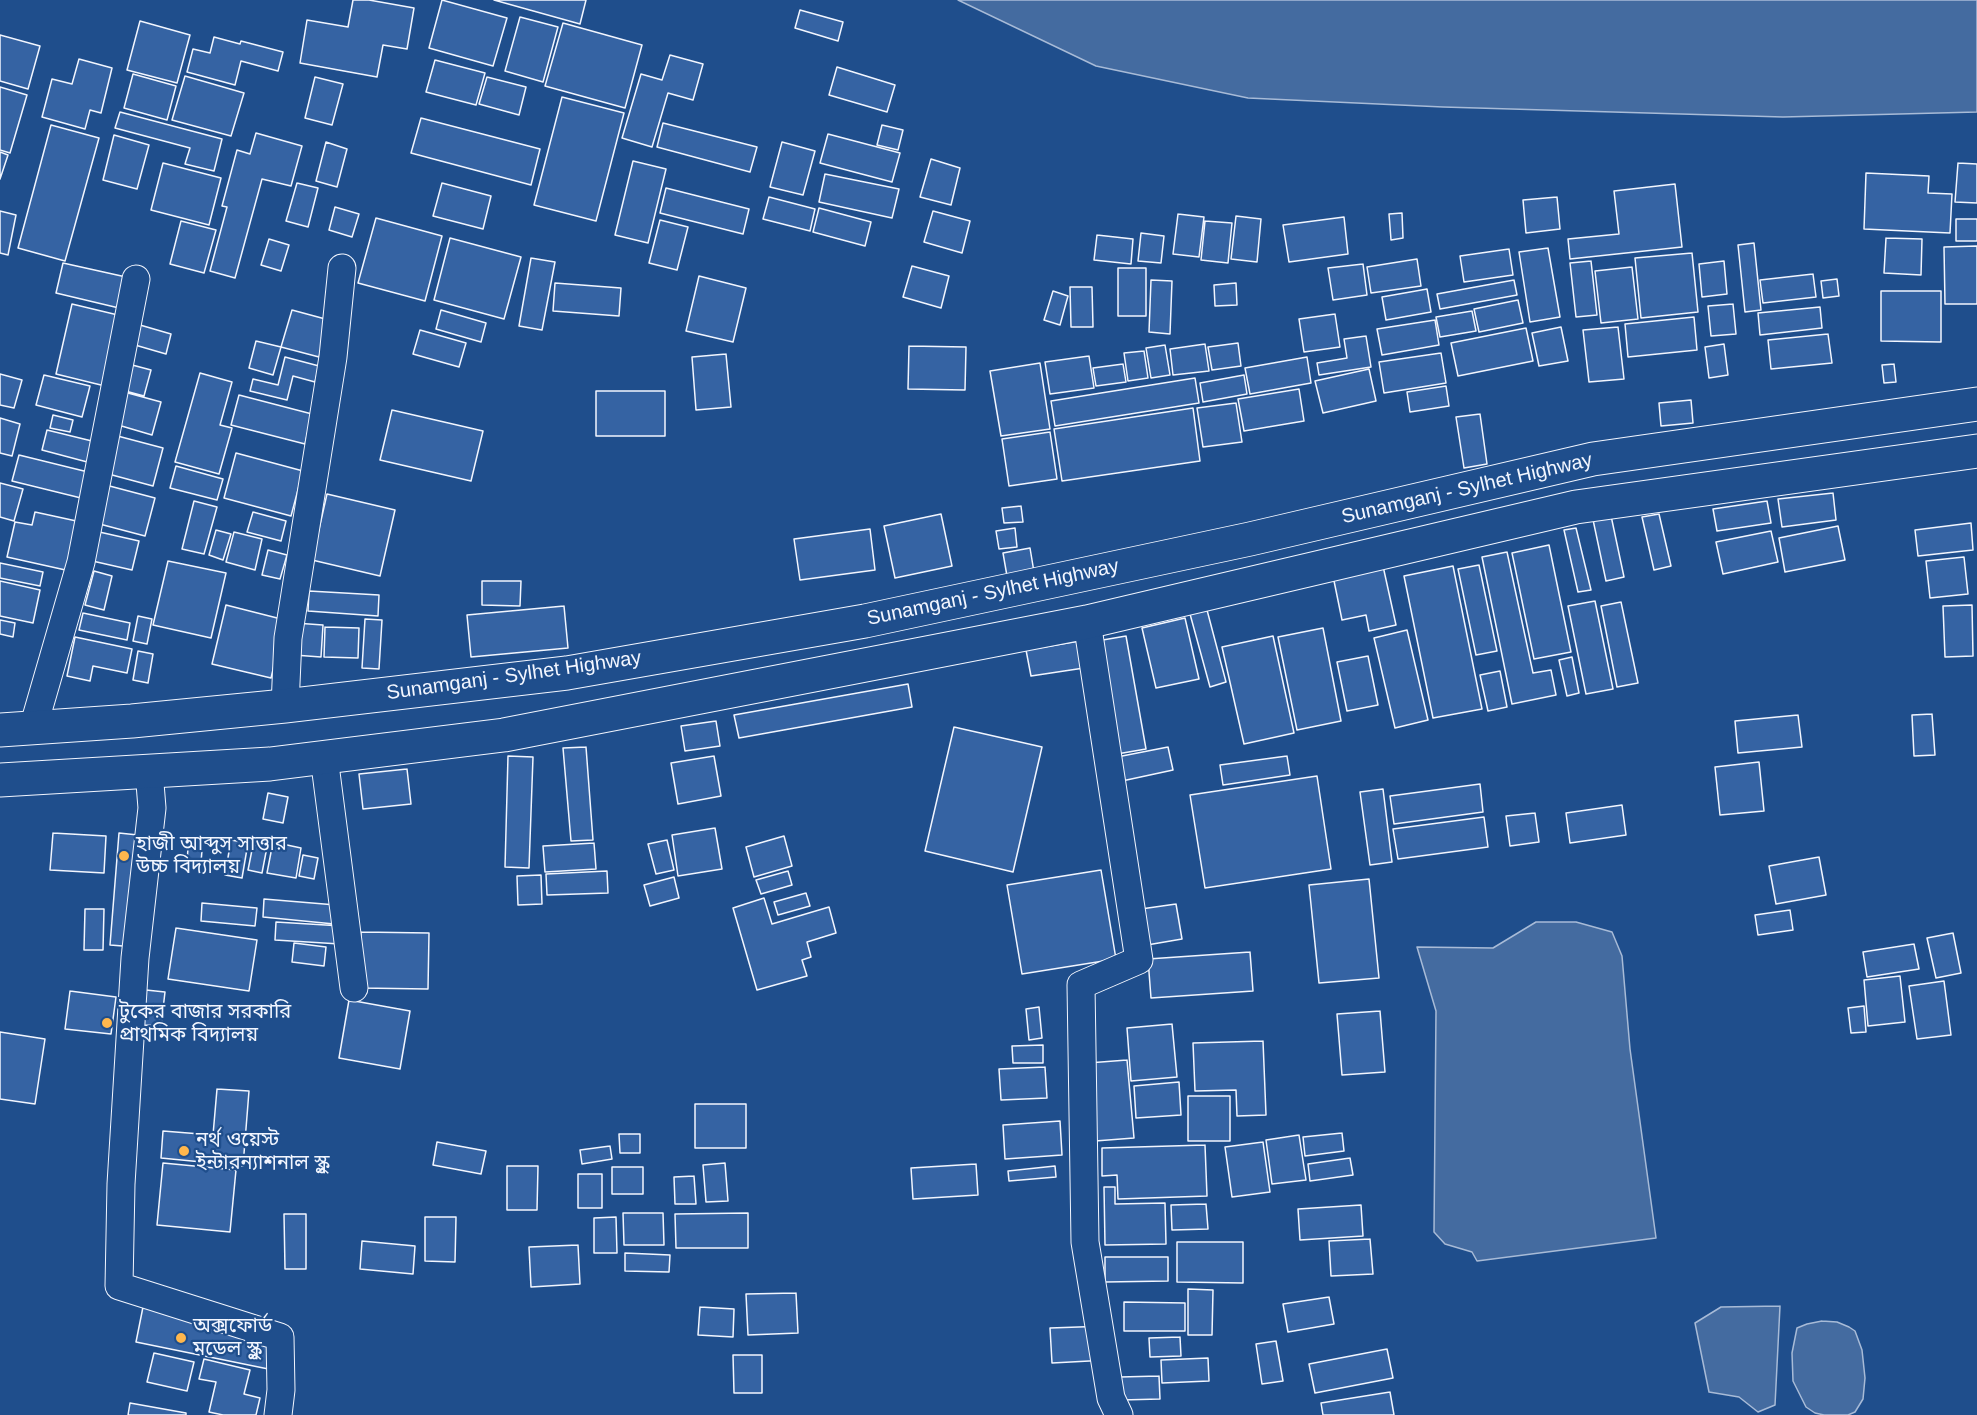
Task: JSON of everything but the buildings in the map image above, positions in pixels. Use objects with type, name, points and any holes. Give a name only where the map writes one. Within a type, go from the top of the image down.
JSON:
[{"type":"main road","name":"Sunamganj - Sylhet Highway","points":[[0,730],[132,721],[285,706],[567,673],[854,623],[1250,539],[1593,459],[1977,404]]},
{"type":"main road","points":[[0,780],[270,764],[504,735],[1087,622],[1576,507],[1972,452]]},
{"type":"street","points":[[285,706],[288,638],[333,357],[342,268]]},
{"type":"street","points":[[33,728],[81,562],[136,279]]},
{"type":"street","points":[[1087,622],[1139,960],[1082,985],[1085,1242],[1111,1398],[1119,1415]]},
{"type":"street","points":[[324,757],[354,988]]},
{"type":"street","points":[[149,771],[152,808],[135,958],[121,1184],[119,1286],[280,1337],[281,1390],[278,1415]]},
{"type":"water","points":[[958,0],[1977,0],[1977,112],[1783,117],[1443,107],[1248,98],[1096,66]]},
{"type":"water","points":[[1536,922],[1576,922],[1612,932],[1622,956],[1630,1049],[1656,1238],[1477,1261],[1472,1252],[1445,1244],[1434,1232],[1436,1011],[1417,947],[1493,948]]},
{"type":"water","points":[[1780,1306],[1775,1405],[1758,1412],[1739,1397],[1709,1392],[1695,1323],[1721,1307]]},
{"type":"water","points":[[1822,1321],[1837,1322],[1855,1331],[1862,1350],[1865,1378],[1863,1399],[1855,1412],[1848,1415],[1815,1413],[1806,1407],[1793,1381],[1792,1353],[1797,1328]]},
{"type":"place","name":"হাজী আব্দুস সাত্তার উচ্চ বিদ্যালয়","points":[[124,856]]},
{"type":"place","name":"টুকের বাজার সরকারি প্রাথমিক বিদ্যালয়","points":[[107,1023]]},
{"type":"place","name":"নর্থ ওয়েস্ট ইন্টারন্যাশনাল স্কুল","points":[[184,1151]]},
{"type":"place","name":"অক্সফোর্ড মডেল স্কুল","points":[[181,1338]]}]
